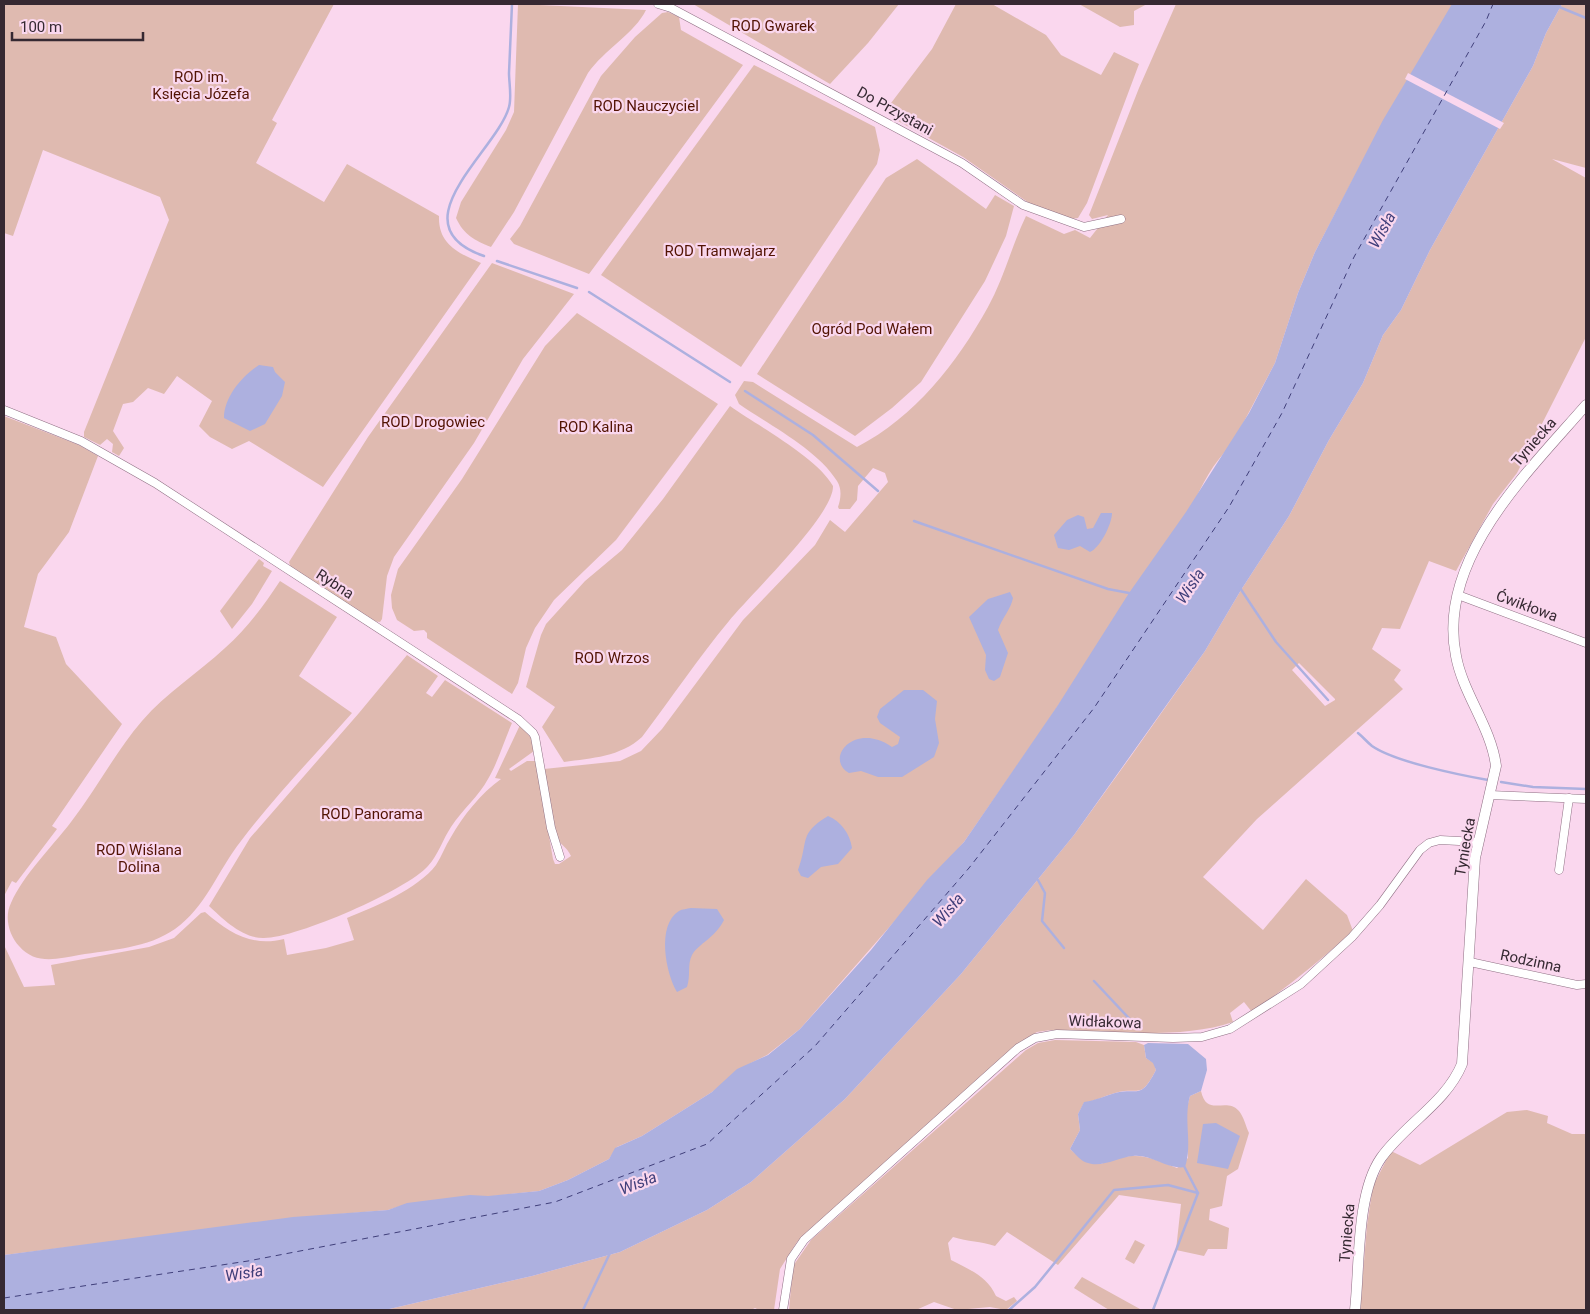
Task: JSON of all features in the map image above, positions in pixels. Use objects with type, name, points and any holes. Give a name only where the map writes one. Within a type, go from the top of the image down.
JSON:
[{"type":"street","name":"Do Przystani","points":[[658,4],[671,8],[876,115],[962,164],[1023,205],[1084,227],[1121,219]]},
{"type":"street","name":"Tyniecka","points":[[1354,1310],[1364,1205],[1369,1182],[1380,1159],[1396,1139],[1444,1094],[1457,1078],[1462,1064],[1478,842],[1495,776],[1494,751],[1463,680],[1455,652],[1452,629],[1458,595],[1470,560],[1502,504],[1586,405]]},
{"type":"street","name":"Rybna","points":[[4,410],[81,440],[155,483],[518,719],[535,738],[551,828],[560,857]]},
{"type":"street","name":"Ćwikłowa","points":[[1458,595],[1586,643]]},
{"type":"street","points":[[1490,795],[1586,799]]},
{"type":"street","points":[[1559,870],[1570,798]]},
{"type":"street","name":"Widłakowa","points":[[783,1310],[791,1259],[804,1240],[1018,1048],[1035,1038],[1057,1034],[1183,1038],[1202,1037],[1230,1029],[1301,984],[1352,937],[1380,906],[1420,850],[1430,843],[1440,840],[1478,842]]},
{"type":"street","name":"Rodzinna","points":[[1470,962],[1577,985],[1586,984]]},
{"type":"green space","name":"ROD im. Księcia Józefa","points":[[4,4],[334,4],[272,120],[277,123],[256,163],[324,202],[347,164],[439,216],[442,234],[446,241],[457,251],[481,263],[323,487],[249,441],[232,449],[210,437],[199,426],[212,401],[177,376],[164,394],[148,388],[133,402],[123,404],[113,431],[124,448],[119,456],[112,452],[113,444],[107,439],[100,445],[84,437],[84,432],[169,220],[160,197],[43,150],[13,236],[4,233]]},
{"type":"green space","points":[[518,4],[646,10],[635,26],[588,73],[514,212],[491,247],[470,236],[462,229],[456,218],[461,202],[506,130],[514,112]]},
{"type":"green space","name":"ROD Gwarek","points":[[693,4],[899,4],[868,43],[830,84]]},
{"type":"green space","points":[[956,4],[992,4],[1046,35],[1061,55],[1101,75],[1114,52],[1139,64],[1087,203],[1078,218],[1071,219],[1029,203],[963,157],[898,121],[885,111],[932,49]]},
{"type":"green space","points":[[1079,4],[1147,4],[1134,11],[1134,25],[1120,27]]},
{"type":"green space","points":[[1176,4],[1454,4],[1384,120],[1315,252],[1298,293],[1275,363],[1231,446],[1214,466],[1192,507],[964,842],[800,1029],[767,1055],[751,1063],[712,1092],[642,1136],[617,1147],[609,1159],[568,1180],[539,1191],[4,1255],[4,945],[24,987],[55,985],[51,965],[149,947],[174,938],[201,913],[205,912],[232,932],[251,940],[272,941],[284,939],[287,955],[326,948],[354,940],[347,918],[382,903],[407,889],[428,874],[436,865],[449,840],[467,813],[486,791],[501,779],[495,778],[520,725],[533,740],[534,751],[509,769],[511,771],[527,761],[536,761],[553,859],[555,864],[559,864],[571,856],[556,836],[544,769],[620,761],[641,751],[662,729],[743,620],[815,545],[830,520],[845,532],[888,482],[885,473],[873,468],[858,486],[857,500],[850,509],[839,509],[840,487],[828,469],[792,438],[739,404],[735,395],[744,381],[753,382],[857,447],[878,435],[898,420],[933,387],[976,328],[994,296],[1026,216],[1064,234],[1075,230],[1090,238],[1108,215],[1092,219],[1089,215],[1139,88]]},
{"type":"green space","points":[[1562,4],[1586,4],[1586,168],[1552,159],[1586,178],[1586,337],[1517,473],[1493,504],[1456,571],[1429,561],[1400,629],[1382,628],[1372,649],[1401,670],[1394,680],[1403,689],[1257,819],[1203,877],[1263,930],[1306,879],[1347,915],[1353,931],[1304,973],[1252,1012],[1244,1002],[1230,1013],[1233,1022],[1213,1028],[1167,1033],[1051,1030],[1037,1032],[1015,1046],[797,1242],[780,1269],[774,1310],[759,1310],[755,1308],[751,1310],[385,1310],[532,1276],[620,1252],[707,1210],[751,1182],[845,1099],[961,974],[1074,835],[1131,756],[1205,651],[1241,590],[1289,516],[1329,440],[1363,383],[1383,335],[1401,310],[1430,250],[1533,66],[1546,33]],"holes":[[[1299,663],[1335,699],[1325,706],[1292,670]]]},
{"type":"green space","name":"ROD Nauczyciel","points":[[668,12],[679,17],[681,30],[743,65],[589,274],[514,244],[510,239],[520,226],[601,76],[635,37],[662,13]]},
{"type":"green space","name":"ROD Tramwajarz","points":[[754,65],[875,127],[880,150],[877,164],[741,367],[601,275]]},
{"type":"green space","name":"Ogród Pod Wałem","points":[[917,159],[986,209],[995,195],[1014,206],[1006,236],[985,281],[921,382],[892,408],[855,436],[757,374],[886,178]]},
{"type":"green space","name":"ROD Drogowiec","points":[[492,263],[574,294],[523,359],[474,443],[394,557],[387,576],[382,619],[380,622],[372,621],[291,569],[289,562],[368,437]]},
{"type":"green space","name":"ROD Kalina","points":[[577,313],[718,404],[616,540],[554,600],[535,628],[526,648],[518,683],[512,694],[427,638],[427,633],[424,630],[414,631],[397,620],[392,608],[391,595],[398,569],[462,479],[545,346]]},
{"type":"green space","name":"ROD Wrzos","points":[[730,406],[801,453],[814,464],[833,486],[830,499],[806,535],[740,609],[695,664],[642,737],[615,753],[564,762],[542,727],[555,707],[526,687],[546,624],[585,581],[622,550],[663,499]]},
{"type":"green space","points":[[4,416],[79,445],[98,456],[69,532],[38,574],[24,627],[56,637],[66,664],[122,724],[52,826],[57,829],[16,883],[12,881],[4,896]]},
{"type":"green space","points":[[259,559],[264,563],[263,566],[272,571],[252,604],[232,629],[220,611]]},
{"type":"green space","name":"ROD Wiślana Dolina","points":[[280,581],[337,617],[299,676],[352,713],[254,824],[195,910],[175,929],[153,940],[116,950],[47,959],[32,956],[25,952],[15,942],[8,920],[9,908],[16,892],[38,861],[80,810],[123,745],[142,721],[161,701],[241,633]]},
{"type":"green space","name":"ROD Panorama","points":[[407,655],[438,676],[426,693],[432,697],[445,680],[512,723],[495,766],[484,785],[451,827],[428,866],[398,888],[350,911],[299,931],[263,938],[240,931],[209,906],[250,838]]},
{"type":"green space","points":[[1055,1040],[1136,1042],[1144,1045],[1146,1058],[1154,1063],[1156,1070],[1151,1080],[1142,1089],[1123,1091],[1084,1103],[1078,1114],[1080,1130],[1070,1149],[1089,1162],[1096,1164],[1124,1157],[1141,1156],[1177,1168],[1188,1158],[1186,1111],[1190,1096],[1201,1091],[1208,1103],[1212,1105],[1228,1105],[1239,1111],[1249,1133],[1238,1169],[1227,1176],[1222,1206],[1210,1209],[1209,1220],[1229,1228],[1227,1249],[1208,1249],[1204,1256],[1176,1250],[1181,1204],[1119,1195],[1058,1265],[1007,1232],[995,1246],[953,1237],[948,1243],[951,1260],[983,1278],[996,1296],[1006,1301],[1014,1297],[1017,1301],[1006,1310],[990,1307],[957,1310],[934,1302],[916,1310],[789,1310],[793,1266],[811,1240],[1026,1050],[1038,1043]]},
{"type":"green space","points":[[1527,1110],[1548,1116],[1547,1123],[1572,1134],[1586,1134],[1586,1310],[1360,1310],[1367,1225],[1373,1186],[1391,1151],[1420,1165],[1507,1112]]},
{"type":"green space","points":[[1135,1240],[1145,1245],[1134,1264],[1125,1259]]},
{"type":"green space","points":[[1082,1277],[1140,1310],[1109,1310],[1074,1288]]},
{"type":"water","name":"Wisła","points":[[1452,4],[1562,4],[1546,33],[1533,66],[1430,250],[1401,310],[1383,335],[1363,383],[1329,440],[1289,516],[1241,590],[1205,651],[1074,835],[961,974],[845,1099],[751,1182],[707,1210],[620,1252],[532,1276],[385,1310],[4,1310],[4,1255],[293,1217],[388,1210],[407,1203],[470,1195],[488,1196],[539,1191],[568,1180],[609,1159],[615,1148],[642,1136],[712,1092],[737,1069],[768,1055],[800,1029],[871,950],[927,880],[964,842],[1058,705],[1129,593],[1186,512],[1249,413],[1275,363],[1298,293],[1315,252],[1383,120]]},
{"type":"water","points":[[259,365],[273,367],[275,372],[285,382],[282,396],[265,424],[250,431],[224,418],[225,410],[227,402],[240,381]]},
{"type":"water","points":[[1101,513],[1112,513],[1105,535],[1094,550],[1090,552],[1080,546],[1069,550],[1058,548],[1054,535],[1067,520],[1078,515],[1084,517],[1087,529],[1093,528]]},
{"type":"water","points":[[1010,592],[1013,598],[1012,602],[998,630],[1008,653],[1000,677],[994,681],[989,679],[985,670],[986,655],[969,617],[988,599]]},
{"type":"water","points":[[904,690],[923,690],[937,701],[935,719],[939,743],[934,757],[902,777],[878,777],[861,771],[849,773],[842,767],[840,759],[847,745],[855,740],[866,738],[878,740],[892,747],[898,744],[900,737],[880,723],[877,717],[880,709]]},
{"type":"water","points":[[828,816],[837,821],[844,829],[852,848],[838,864],[821,867],[808,878],[801,876],[798,870],[808,833]]},
{"type":"water","points":[[691,908],[717,909],[724,920],[716,932],[698,947],[692,955],[687,987],[677,992],[669,974],[665,938],[667,927],[672,918],[680,910]]},
{"type":"water","points":[[1148,1043],[1188,1044],[1206,1059],[1207,1070],[1201,1091],[1190,1096],[1188,1105],[1188,1150],[1185,1167],[1172,1166],[1140,1156],[1099,1164],[1083,1161],[1070,1149],[1080,1130],[1078,1114],[1084,1102],[1115,1093],[1138,1091],[1146,1086],[1156,1070],[1153,1063],[1146,1058],[1144,1045]]},
{"type":"water","points":[[1216,1123],[1240,1136],[1228,1169],[1197,1163],[1203,1124]]},
{"type":"pier","points":[[1408,73],[1504,123],[1500,129],[1405,79]]},
{"type":"waterway","points":[[484,256],[459,243],[448,226],[449,207],[458,186],[501,125],[509,107],[512,4]]},
{"type":"waterway","points":[[1552,4],[1586,18]]},
{"type":"waterway","points":[[497,261],[577,288]]},
{"type":"waterway","points":[[589,292],[730,382]]},
{"type":"waterway","points":[[745,391],[813,435],[878,491]]},
{"type":"waterway","points":[[914,521],[1108,589],[1129,593]]},
{"type":"waterway","points":[[1240,588],[1276,642],[1328,700]]},
{"type":"waterway","points":[[1358,733],[1372,746],[1382,752],[1428,767],[1488,780]]},
{"type":"waterway","points":[[1501,782],[1533,787],[1586,789]]},
{"type":"waterway","points":[[1038,880],[1045,893],[1042,921],[1064,948]]},
{"type":"waterway","points":[[1094,981],[1139,1029]]},
{"type":"waterway","points":[[1153,1310],[1198,1193],[1184,1166]]},
{"type":"waterway","points":[[1009,1310],[1035,1287],[1114,1190],[1168,1185],[1198,1193]]},
{"type":"waterway","points":[[583,1310],[610,1253]]},
{"type":"ferry route","points":[[4,1298],[248,1261],[555,1202],[707,1144],[815,1046],[969,868],[1094,708],[1229,507],[1282,413],[1354,257],[1486,21],[1493,4]]}]
